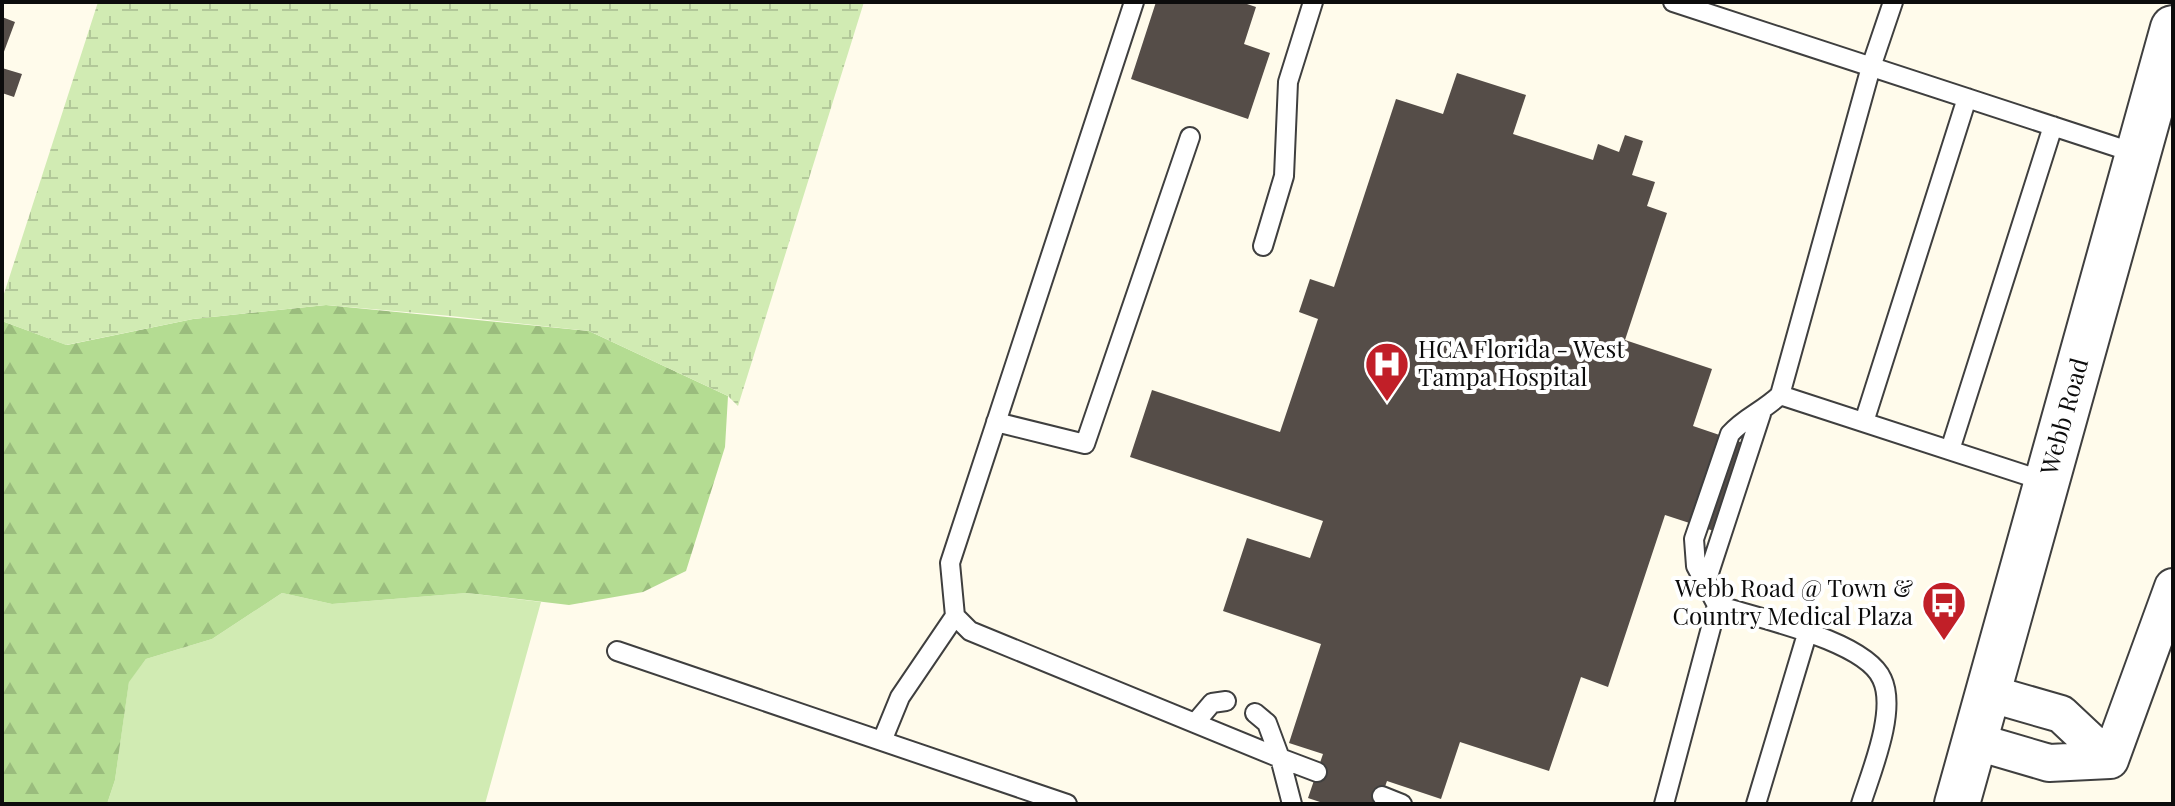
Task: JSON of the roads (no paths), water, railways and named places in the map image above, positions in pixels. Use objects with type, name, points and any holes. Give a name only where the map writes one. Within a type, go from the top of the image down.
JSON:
[{"type":"street","name":"Webb Road","points":[[1957,804],[2173,28]]},
{"type":"street","points":[[2110,760],[2173,587]]},
{"type":"street","points":[[1988,693],[2061,714],[2110,760]]},
{"type":"street","points":[[1974,741],[2049,763],[2110,760]]},
{"type":"lane","points":[[882,741],[900,697],[955,616],[950,563],[1134,2]]},
{"type":"lane","points":[[1263,246],[1284,176],[1288,82],[1313,2]]},
{"type":"lane","points":[[1673,2],[2138,154]]},
{"type":"lane","points":[[1664,804],[1717,605],[1707,579],[1761,414],[1780,395],[1871,67],[1893,2]]},
{"type":"lane","points":[[1864,422],[1967,98]]},
{"type":"lane","points":[[1950,450],[2053,126]]},
{"type":"lane","points":[[996,422],[1085,444],[1190,137]]},
{"type":"lane","points":[[1780,395],[2047,482]]},
{"type":"lane","points":[[1717,605],[1807,634],[1865,658],[1882,679],[1883,731],[1861,804]]},
{"type":"lane","points":[[955,616],[970,631],[1317,772]]},
{"type":"lane","points":[[1756,804],[1807,634]]},
{"type":"lane","points":[[617,651],[1067,804]]},
{"type":"lane","points":[[1195,723],[1212,703],[1226,701]]},
{"type":"lane","points":[[1255,713],[1267,723],[1292,804]]},
{"type":"lane","points":[[1382,796],[1402,804]]},
{"type":"place","name":"HCA Florida - West Tampa Hospital","points":[[1387,403]]},
{"type":"place","name":"Webb Road @ Town & Country Medical Plaza","points":[[1944,642]]}]
